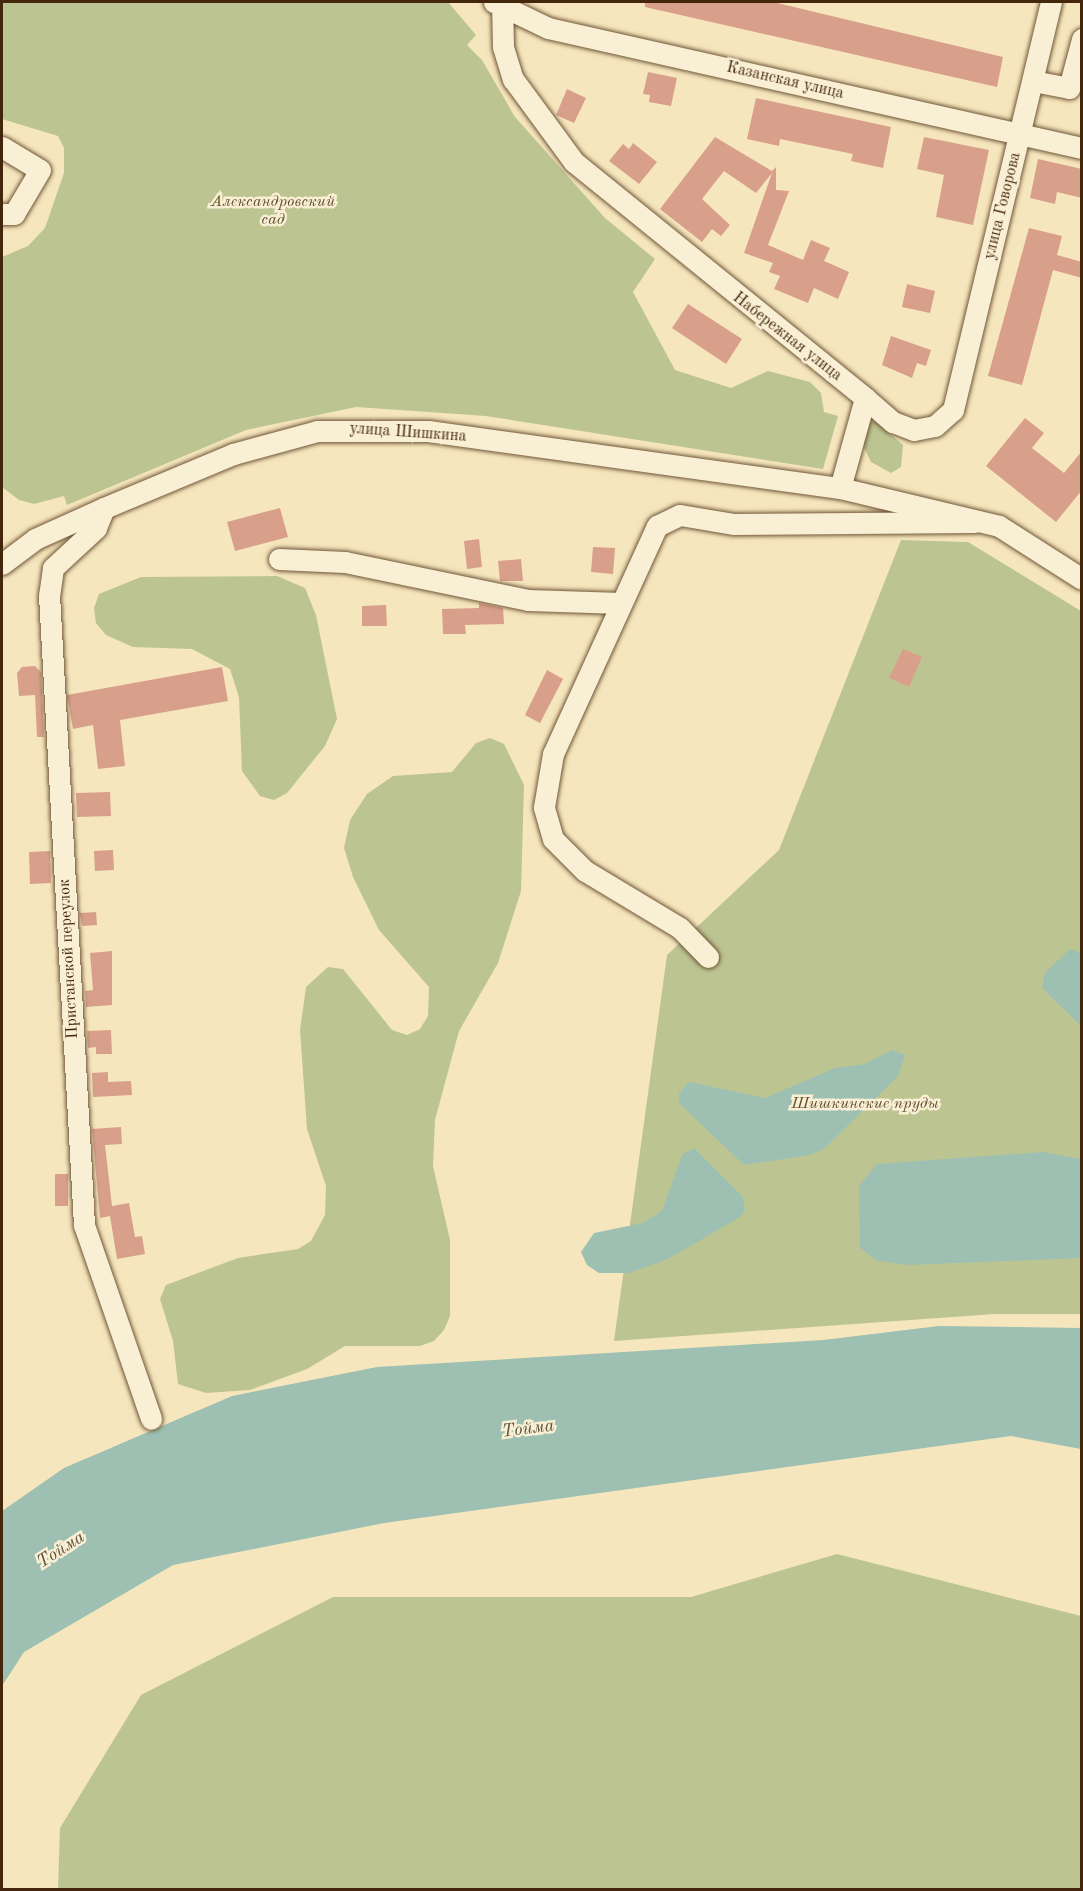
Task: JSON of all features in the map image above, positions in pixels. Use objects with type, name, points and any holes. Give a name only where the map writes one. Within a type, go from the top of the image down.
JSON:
[{"type":"street","name":"улица Говорова","points":[[953,410],[1051,2]]},
{"type":"street","name":"Казанская улица","points":[[499,3],[548,28],[1020,136],[1082,148]]},
{"type":"street","name":"Набережная улица","points":[[499,3],[502,47],[513,79],[574,162],[893,422],[914,430],[935,426],[953,410]]},
{"type":"street","points":[[1033,81],[1069,88],[1082,39]]},
{"type":"street","points":[[2,147],[40,171],[15,214],[2,214]]},
{"type":"street","points":[[865,398],[840,488],[981,519],[1019,535],[1082,579]]},
{"type":"street","name":"улица Шишкина","points":[[2,564],[35,539],[104,508],[277,439],[358,428],[428,431],[840,488]]},
{"type":"street","name":"Пристанской переулок","points":[[104,508],[96,528],[53,568],[49,595],[84,1225],[151,1419]]},
{"type":"street","points":[[708,957],[680,928],[585,871],[553,839],[544,807],[553,754],[657,526],[670,516],[758,524],[970,525],[981,519]]},
{"type":"street","points":[[279,559],[345,562],[528,600],[621,603]]},
{"type":"green space","name":"Александровский сад","points":[[2,2],[448,2],[476,35],[467,45],[482,60],[515,117],[605,218],[655,259],[633,292],[675,370],[731,388],[768,371],[810,382],[821,393],[824,412],[838,416],[823,469],[486,416],[356,407],[246,430],[67,505],[64,496],[34,504],[19,500],[2,487],[2,257],[28,246],[45,228],[64,173],[64,148],[58,136],[2,119]]},
{"type":"green space","points":[[875,421],[903,445],[901,467],[891,473],[871,462],[860,439],[865,424]]},
{"type":"green space","name":"Шишкинские пруды","points":[[901,540],[968,542],[1081,611],[1081,1314],[995,1314],[614,1341],[667,955],[779,850]]},
{"type":"green space","points":[[277,576],[305,588],[316,615],[337,719],[325,746],[287,793],[274,800],[260,796],[242,771],[239,697],[230,669],[192,649],[133,647],[106,635],[96,623],[94,608],[99,594],[141,577]]},
{"type":"green space","points":[[490,738],[504,744],[524,785],[521,891],[498,963],[459,1031],[435,1120],[433,1166],[450,1240],[450,1316],[444,1330],[434,1341],[420,1346],[345,1346],[307,1369],[250,1390],[206,1393],[178,1384],[173,1341],[160,1299],[166,1285],[238,1258],[298,1249],[311,1241],[325,1215],[326,1186],[307,1129],[300,1030],[306,987],[328,967],[343,969],[392,1030],[407,1035],[420,1029],[428,1016],[429,987],[379,930],[353,877],[344,848],[350,820],[367,794],[393,776],[452,772],[476,743]]},
{"type":"green space","points":[[837,1554],[1081,1616],[1081,1889],[58,1889],[60,1828],[141,1695],[333,1597],[691,1597]]},
{"type":"water","points":[[1070,949],[1081,953],[1081,1026],[1042,988],[1045,973]]},
{"type":"water","points":[[892,1050],[905,1055],[898,1076],[824,1149],[810,1155],[744,1165],[679,1103],[679,1093],[689,1082],[765,1098],[835,1068],[865,1064]]},
{"type":"water","points":[[694,1148],[743,1197],[745,1211],[740,1217],[668,1259],[629,1273],[599,1273],[587,1265],[581,1252],[594,1233],[643,1223],[662,1211],[682,1155]]},
{"type":"water","points":[[1043,1152],[1081,1159],[1080,1258],[910,1265],[878,1261],[860,1248],[859,1186],[877,1164]]},
{"type":"water","name":"Тойма","points":[[939,1326],[1081,1328],[1081,1449],[1011,1436],[384,1523],[173,1565],[24,1652],[2,1686],[2,1511],[64,1468],[232,1396],[377,1367],[823,1340]]},
{"type":"building","points":[[645,2],[773,2],[1003,57],[997,87],[645,7]]},
{"type":"building","points":[[648,72],[677,78],[671,106],[649,102],[650,95],[643,94]]},
{"type":"building","points":[[567,89],[586,98],[574,123],[556,115]]},
{"type":"building","points":[[756,98],[891,127],[883,168],[851,161],[853,154],[780,139],[779,146],[747,139]]},
{"type":"building","points":[[715,137],[772,171],[776,167],[776,190],[789,191],[768,245],[803,260],[811,240],[830,248],[824,261],[849,272],[838,299],[814,288],[808,303],[774,289],[780,276],[769,272],[773,263],[744,253],[772,173],[756,193],[724,171],[702,199],[730,225],[721,236],[712,229],[702,242],[660,209]]},
{"type":"building","points":[[924,137],[989,150],[973,225],[936,217],[944,175],[917,169]]},
{"type":"building","points":[[633,143],[657,162],[639,184],[609,161],[623,144],[629,149]]},
{"type":"building","points":[[1038,159],[1082,169],[1082,198],[1057,192],[1055,204],[1030,198]]},
{"type":"building","points":[[1029,228],[1062,236],[1057,255],[1082,262],[1082,278],[1053,270],[1022,385],[988,376]]},
{"type":"building","points":[[907,284],[935,291],[930,313],[902,307]]},
{"type":"building","points":[[688,304],[742,339],[726,364],[672,328]]},
{"type":"building","points":[[891,336],[931,350],[926,366],[917,363],[912,378],[882,365]]},
{"type":"building","points":[[1025,418],[1044,433],[1032,448],[1064,473],[1082,451],[1082,490],[1056,522],[986,466]]},
{"type":"building","points":[[280,508],[288,537],[235,551],[227,522]]},
{"type":"building","points":[[479,539],[482,567],[467,569],[464,541]]},
{"type":"building","points":[[593,547],[615,548],[613,574],[591,572]]},
{"type":"building","points":[[521,559],[523,581],[500,581],[498,561]]},
{"type":"building","points":[[479,603],[503,608],[504,624],[465,625],[466,634],[443,634],[442,609],[479,608]]},
{"type":"building","points":[[386,605],[387,626],[362,626],[362,606]]},
{"type":"building","points":[[903,649],[922,657],[909,687],[889,678]]},
{"type":"building","points":[[35,666],[41,672],[44,737],[37,737],[35,695],[19,696],[17,673],[22,667]]},
{"type":"building","points":[[222,667],[228,701],[120,720],[125,766],[98,769],[93,725],[73,729],[67,695]]},
{"type":"building","points":[[547,670],[563,679],[540,723],[525,715]]},
{"type":"building","points":[[110,792],[111,816],[77,817],[76,793]]},
{"type":"building","points":[[113,850],[114,870],[95,871],[94,851]]},
{"type":"building","points":[[50,851],[51,883],[30,884],[29,852]]},
{"type":"building","points":[[96,912],[97,925],[82,926],[80,913]]},
{"type":"building","points":[[112,951],[112,1005],[86,1007],[85,991],[93,990],[90,953]]},
{"type":"building","points":[[111,1030],[112,1054],[96,1054],[96,1047],[88,1048],[87,1031]]},
{"type":"building","points":[[108,1072],[108,1082],[131,1081],[132,1095],[93,1097],[92,1073]]},
{"type":"building","points":[[121,1127],[122,1144],[105,1145],[112,1206],[129,1203],[135,1237],[142,1236],[145,1254],[117,1259],[110,1216],[100,1218],[92,1129]]},
{"type":"building","points":[[55,1174],[68,1174],[68,1206],[55,1206]]}]
